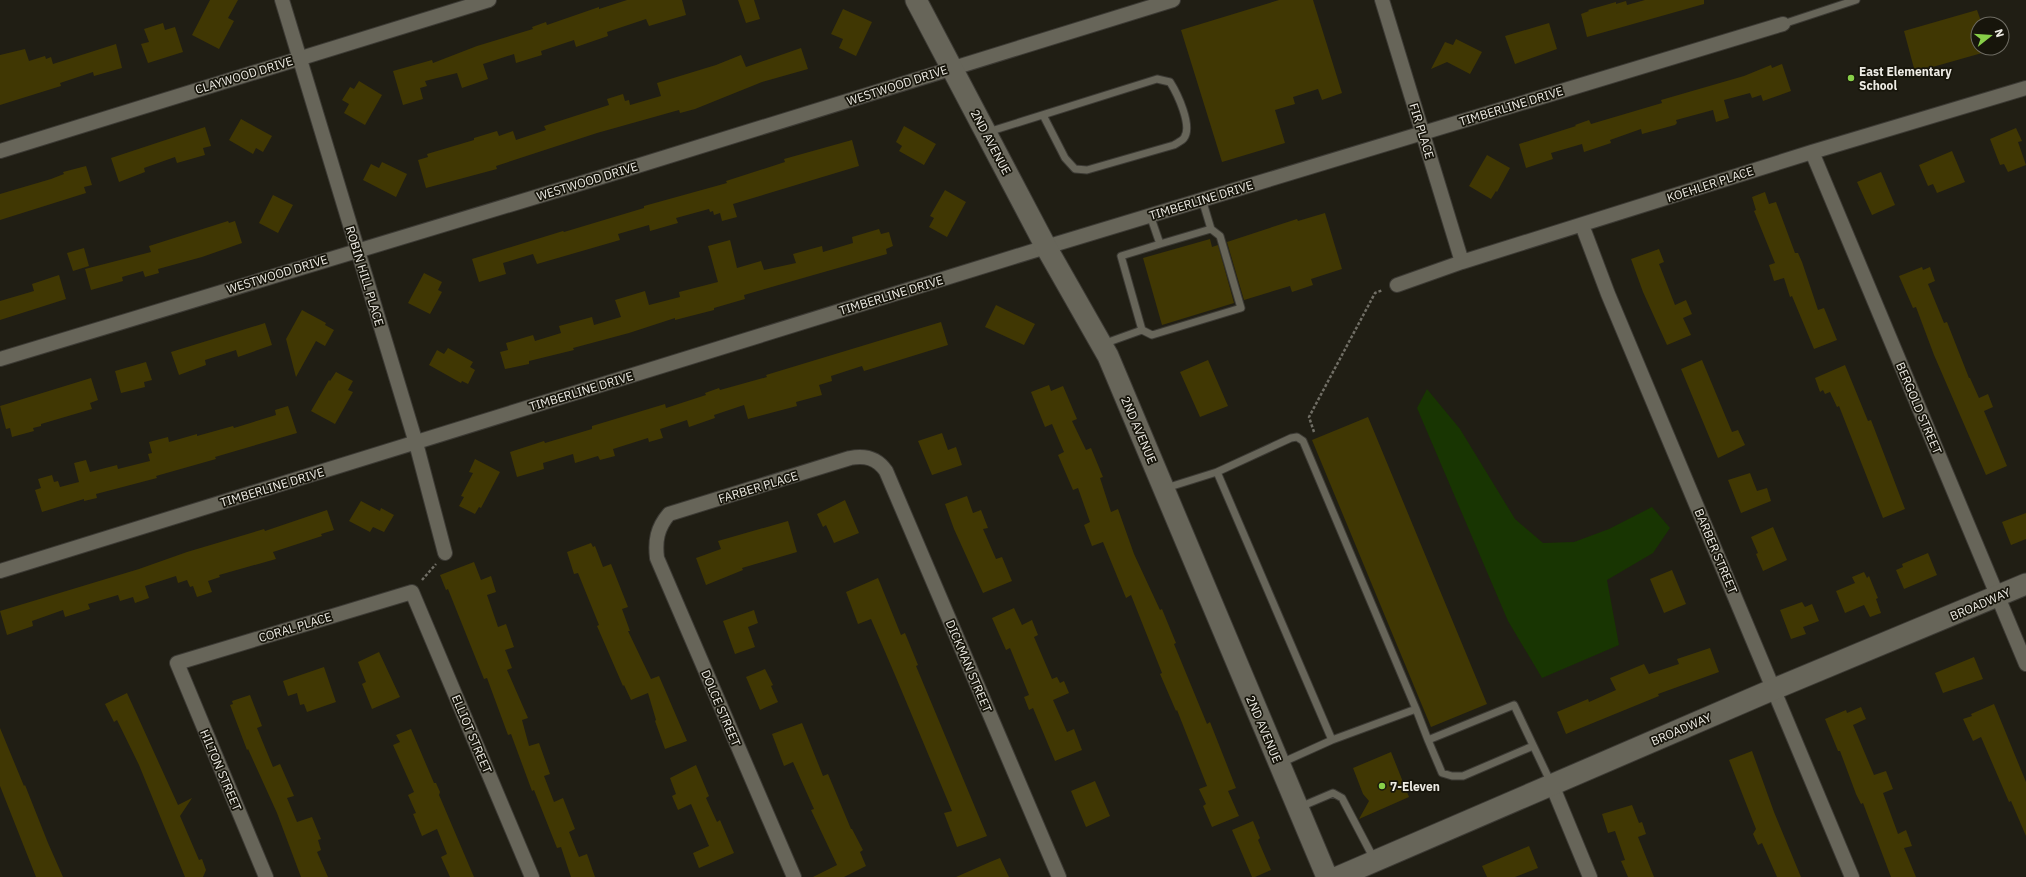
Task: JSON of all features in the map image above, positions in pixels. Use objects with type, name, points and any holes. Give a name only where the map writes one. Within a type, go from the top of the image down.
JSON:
[{"type":"street","name":"ROBIN HILL PLACE","points":[[282,0],[416,443],[445,553]]},
{"type":"street","name":"CLAYWOOD DRIVE","points":[[0,150],[489,0]]},
{"type":"street","name":"2ND AVENUE","points":[[916,0],[1046,247],[1102,344],[1327,877]]},
{"type":"street","name":"WESTWOOD DRIVE","points":[[0,359],[357,250],[595,180],[1174,0]]},
{"type":"street","name":"FIR PLACE","points":[[1382,0],[1462,262]]},
{"type":"street","name":"TIMBERLINE DRIVE","points":[[0,572],[1202,199],[1783,24]]},
{"type":"street","name":"KOEHLER PLACE","points":[[1397,285],[1462,262],[1812,152],[2026,88]]},
{"type":"street","name":"BERGOLD STREET","points":[[1812,152],[2026,664]]},
{"type":"street","name":"BARBER STREET","points":[[1582,225],[1608,294],[1852,877]]},
{"type":"street","name":"FARBER PLACE","points":[[657,538],[658,529],[669,514],[850,458],[863,456],[873,460]]},
{"type":"street","name":"DICKMAN STREET","points":[[873,460],[881,465],[886,471],[1059,877]]},
{"type":"street","name":"DOLCE STREET","points":[[657,538],[657,558],[794,877]]},
{"type":"street","name":"BROADWAY","points":[[1338,877],[1774,690],[2026,584]]},
{"type":"street","name":"CORAL PLACE","points":[[177,663],[412,592]]},
{"type":"street","name":"ELLIOT STREET","points":[[412,592],[532,877]]},
{"type":"street","name":"HILTON STREET","points":[[177,663],[266,877]]},
{"type":"street","points":[[1552,785],[1590,877]]},
{"type":"lane","points":[[1827,0],[1830,8]]},
{"type":"lane","points":[[1783,24],[1856,0]]},
{"type":"lane","points":[[986,133],[1043,115],[1157,79],[1170,82],[1177,93],[1188,128],[1184,138],[1174,145],[1087,170],[1074,169],[1065,158],[1043,115]]},
{"type":"lane","points":[[1102,344],[1142,330],[1152,334],[1241,308],[1220,236],[1211,229],[1202,199]]},
{"type":"lane","points":[[1150,215],[1160,244]]},
{"type":"lane","points":[[1142,330],[1121,256],[1211,229]]},
{"type":"lane","points":[[1164,489],[1217,472],[1291,438],[1297,437],[1303,441],[1442,773],[1452,776],[1463,776],[1533,746]]},
{"type":"lane","points":[[1217,472],[1332,740]]},
{"type":"lane","points":[[1428,740],[1514,705],[1552,785]]},
{"type":"lane","points":[[1279,764],[1332,740],[1416,709]]},
{"type":"lane","points":[[1298,808],[1328,795],[1338,794],[1342,798],[1375,861]]},
{"type":"path","points":[[1314,432],[1309,417],[1375,293],[1397,285]]},
{"type":"path","points":[[412,592],[445,553]]},
{"type":"green space","points":[[1427,389],[1460,429],[1515,519],[1543,543],[1574,542],[1609,529],[1652,507],[1670,528],[1653,553],[1607,580],[1619,645],[1542,678],[1508,621],[1417,408]]},
{"type":"building","points":[[210,0],[238,0],[228,18],[234,21],[219,49],[192,35]]},
{"type":"building","points":[[627,0],[682,0],[686,15],[649,26],[646,19],[607,32],[608,36],[576,47],[574,40],[541,51],[542,55],[516,63],[514,54],[483,64],[488,79],[462,88],[457,73],[425,81],[427,86],[420,88],[423,99],[403,105],[393,71],[432,60],[433,63],[477,46],[533,29],[532,27],[546,22],[547,25],[599,7],[599,9]]},
{"type":"building","points":[[738,0],[754,0],[760,19],[746,23]]},
{"type":"building","points":[[1279,0],[1313,0],[1342,93],[1322,100],[1318,89],[1293,97],[1295,104],[1275,110],[1285,143],[1222,162],[1181,30]]},
{"type":"building","points":[[1645,0],[1704,0],[1704,4],[1587,37],[1581,14],[1589,11],[1588,10],[1616,2],[1616,4],[1626,1],[1627,5]]},
{"type":"building","points":[[843,9],[872,22],[856,56],[839,48],[843,39],[831,34]]},
{"type":"building","points":[[1977,10],[1979,16],[1970,16],[1970,56],[1971,56],[1915,72],[1904,31]]},
{"type":"building","points":[[163,23],[165,30],[175,27],[183,52],[148,63],[141,44],[149,42],[144,29]]},
{"type":"building","points":[[1549,23],[1557,49],[1515,64],[1505,36]]},
{"type":"building","points":[[1456,39],[1482,52],[1470,74],[1447,62],[1431,69],[1445,42],[1453,45]]},
{"type":"building","points":[[116,44],[122,68],[94,76],[93,72],[60,83],[61,86],[0,105],[0,55],[25,49],[29,61],[45,56],[46,59],[51,57],[53,64]]},
{"type":"building","points":[[801,48],[808,69],[762,82],[695,109],[680,113],[679,110],[597,133],[496,166],[497,169],[426,188],[418,160],[428,157],[427,154],[474,140],[474,138],[497,131],[499,136],[513,131],[516,140],[546,130],[544,126],[609,105],[607,99],[623,94],[625,101],[629,100],[630,105],[661,96],[657,83],[716,65],[741,55],[746,67]]},
{"type":"building","points":[[1782,64],[1791,91],[1763,101],[1761,95],[1752,98],[1750,93],[1724,100],[1729,118],[1716,122],[1713,110],[1676,120],[1677,123],[1675,125],[1642,134],[1641,129],[1610,140],[1611,143],[1584,152],[1582,144],[1551,153],[1553,159],[1526,168],[1519,144],[1576,126],[1575,125],[1589,120],[1591,124],[1662,103],[1661,100],[1744,76],[1771,65],[1772,68]]},
{"type":"building","points":[[359,81],[382,95],[365,125],[344,113],[349,104],[342,100],[350,87],[354,89]]},
{"type":"building","points":[[241,119],[272,136],[263,152],[256,148],[253,154],[229,140]]},
{"type":"building","points":[[904,126],[936,144],[924,165],[899,151],[902,146],[896,142]]},
{"type":"building","points":[[205,127],[211,146],[203,148],[205,155],[177,163],[175,157],[144,168],[145,172],[119,182],[111,158]]},
{"type":"building","points":[[2016,128],[2022,141],[2018,142],[2026,165],[2008,172],[2004,164],[2000,165],[1990,139]]},
{"type":"building","points":[[852,140],[859,166],[733,204],[737,217],[722,221],[720,213],[714,215],[713,211],[710,212],[709,209],[676,218],[678,223],[650,231],[649,225],[618,234],[620,240],[537,264],[533,254],[503,263],[506,274],[479,282],[472,259],[644,208],[644,206],[727,183],[726,181],[785,162],[784,159]]},
{"type":"building","points":[[1952,151],[1965,182],[1937,193],[1933,184],[1928,186],[1919,165]]},
{"type":"building","points":[[1487,155],[1510,168],[1497,192],[1496,191],[1491,199],[1469,186]]},
{"type":"building","points":[[382,162],[407,174],[396,197],[363,180],[371,164],[379,168]]},
{"type":"building","points":[[86,166],[92,185],[84,187],[86,193],[0,220],[0,194],[51,179],[64,174],[63,172]]},
{"type":"building","points":[[1881,172],[1895,205],[1872,215],[1857,182]]},
{"type":"building","points":[[945,190],[966,202],[947,237],[929,227],[934,218],[930,216]]},
{"type":"building","points":[[1765,192],[1769,204],[1776,202],[1795,253],[1798,253],[1802,262],[1818,310],[1824,308],[1837,340],[1814,349],[1792,296],[1790,297],[1784,278],[1774,281],[1769,265],[1775,263],[1754,211],[1756,210],[1752,197]]},
{"type":"building","points":[[273,195],[293,205],[278,233],[259,223]]},
{"type":"building","points":[[1325,213],[1342,269],[1311,279],[1313,285],[1292,292],[1290,286],[1244,300],[1227,242],[1297,219],[1298,221]]},
{"type":"building","points":[[228,221],[229,223],[235,221],[242,243],[202,257],[158,269],[159,273],[145,277],[143,271],[122,277],[123,281],[91,290],[85,269],[151,252],[149,246]]},
{"type":"building","points":[[879,229],[881,234],[889,232],[893,246],[886,249],[887,254],[744,295],[745,299],[714,308],[714,310],[675,320],[675,318],[629,333],[573,348],[574,350],[529,361],[529,364],[505,369],[500,352],[508,350],[506,343],[533,335],[535,341],[561,333],[559,326],[592,317],[594,325],[621,317],[615,300],[645,291],[649,305],[680,297],[679,292],[718,282],[708,246],[730,240],[737,268],[761,261],[764,270],[796,263],[793,254],[822,246],[823,252],[853,243],[852,237]]},
{"type":"building","points":[[1210,239],[1212,247],[1218,245],[1234,303],[1162,325],[1143,258]]},
{"type":"building","points":[[84,248],[89,266],[73,271],[67,253]]},
{"type":"building","points":[[1659,249],[1664,262],[1659,264],[1675,305],[1686,300],[1692,314],[1683,318],[1691,335],[1667,345],[1643,292],[1631,259]]},
{"type":"building","points":[[1922,267],[1923,270],[1930,267],[1935,281],[1928,284],[1944,323],[1947,322],[1969,378],[1979,398],[1988,394],[1993,407],[1984,411],[2007,466],[1986,475],[1934,355],[1916,307],[1913,308],[1899,276]]},
{"type":"building","points":[[424,273],[442,282],[438,290],[442,292],[430,314],[408,303]]},
{"type":"building","points":[[59,275],[66,299],[0,320],[0,301],[34,291],[32,284]]},
{"type":"building","points":[[996,305],[1035,324],[1024,345],[985,327]]},
{"type":"building","points":[[302,310],[326,323],[325,325],[334,330],[325,346],[316,341],[296,377],[286,339]]},
{"type":"building","points":[[941,322],[948,345],[864,371],[862,366],[831,376],[832,381],[819,385],[822,395],[796,402],[797,406],[748,419],[744,405],[714,415],[715,418],[689,427],[687,420],[660,429],[663,438],[649,442],[648,438],[613,449],[615,456],[600,460],[598,456],[575,463],[573,454],[543,463],[544,469],[517,477],[510,452],[544,441],[545,443],[592,429],[592,426],[665,404],[666,408],[706,395],[705,393],[719,388],[720,390],[767,377],[766,375]]},
{"type":"building","points":[[265,323],[272,345],[238,357],[236,350],[205,360],[206,365],[179,375],[171,352]]},
{"type":"building","points":[[448,348],[473,362],[470,367],[475,370],[468,384],[462,381],[461,383],[429,365],[437,350],[444,354]]},
{"type":"building","points":[[1208,360],[1228,406],[1200,417],[1180,372]]},
{"type":"building","points":[[1702,360],[1732,432],[1738,430],[1745,445],[1718,458],[1681,369]]},
{"type":"building","points":[[146,362],[152,380],[144,382],[145,387],[121,393],[115,371]]},
{"type":"building","points":[[1845,365],[1868,421],[1871,420],[1905,509],[1883,518],[1839,406],[1837,407],[1830,392],[1825,394],[1823,390],[1820,392],[1815,378]]},
{"type":"building","points":[[336,372],[353,381],[348,390],[353,392],[335,424],[311,411],[329,380],[330,381]]},
{"type":"building","points":[[91,378],[98,400],[90,403],[92,409],[41,424],[41,426],[33,428],[34,431],[12,437],[10,428],[6,429],[0,406]]},
{"type":"building","points":[[1049,385],[1051,391],[1063,386],[1077,419],[1072,421],[1086,450],[1091,448],[1103,477],[1100,478],[1111,512],[1118,509],[1134,554],[1160,610],[1162,609],[1176,643],[1174,644],[1207,724],[1210,722],[1236,788],[1228,791],[1239,816],[1212,827],[1203,806],[1206,804],[1199,789],[1207,786],[1177,710],[1176,711],[1160,674],[1162,673],[1131,595],[1126,598],[1103,542],[1092,546],[1084,525],[1090,522],[1078,488],[1073,490],[1058,455],[1064,452],[1052,424],[1045,427],[1031,392]]},
{"type":"building","points":[[288,406],[297,433],[215,457],[216,459],[156,476],[157,478],[96,494],[97,498],[84,501],[84,499],[42,512],[35,490],[41,488],[38,479],[52,475],[54,482],[58,481],[60,487],[79,482],[74,463],[86,460],[90,472],[117,465],[118,469],[150,461],[148,454],[152,453],[149,442],[168,437],[169,442],[233,426],[234,428],[276,415],[275,410]]},
{"type":"building","points":[[1368,417],[1487,704],[1431,727],[1312,440]]},
{"type":"building","points":[[942,433],[948,450],[956,447],[962,465],[932,475],[918,441]]},
{"type":"building","points":[[475,459],[500,472],[481,508],[479,507],[475,514],[459,506],[464,497],[461,496],[473,473],[469,472]]},
{"type":"building","points":[[1750,473],[1757,491],[1767,488],[1771,501],[1741,513],[1728,480]]},
{"type":"building","points":[[967,496],[973,513],[981,510],[988,528],[983,529],[996,559],[1002,557],[1012,581],[983,593],[954,529],[945,504]]},
{"type":"building","points":[[845,500],[859,533],[834,543],[826,525],[823,527],[817,514]]},
{"type":"building","points":[[361,501],[380,511],[381,508],[394,515],[384,532],[373,527],[370,532],[349,521]]},
{"type":"building","points":[[327,510],[334,530],[321,534],[322,536],[273,552],[276,559],[219,575],[220,577],[208,581],[212,592],[197,597],[193,586],[190,587],[187,580],[178,583],[176,576],[145,586],[149,598],[135,603],[133,597],[120,601],[118,595],[88,604],[90,609],[65,617],[63,610],[32,621],[33,626],[7,635],[0,611],[139,569],[187,552],[264,529],[265,531]]},
{"type":"building","points":[[2026,513],[2026,539],[2011,545],[2002,522]]},
{"type":"building","points":[[788,521],[797,552],[742,568],[743,570],[706,585],[696,558],[721,549],[718,541]]},
{"type":"building","points":[[1773,527],[1787,560],[1763,571],[1756,554],[1758,553],[1751,537]]},
{"type":"building","points":[[591,543],[593,547],[595,546],[603,567],[611,564],[628,607],[622,609],[630,631],[628,631],[651,679],[659,676],[687,741],[665,749],[655,721],[656,720],[648,693],[631,700],[624,685],[623,686],[597,626],[599,625],[578,573],[574,574],[567,552]]},
{"type":"building","points":[[1928,553],[1937,575],[1904,589],[1896,570],[1903,567],[1902,564]]},
{"type":"building","points":[[474,562],[481,580],[491,576],[496,592],[487,595],[498,627],[506,624],[514,647],[505,650],[512,668],[507,670],[528,718],[522,720],[529,746],[539,743],[550,774],[544,776],[554,802],[563,798],[575,829],[569,832],[579,857],[587,854],[595,877],[571,877],[561,847],[557,848],[534,790],[532,791],[511,734],[508,735],[487,678],[484,679],[448,589],[446,590],[440,575]]},
{"type":"building","points":[[1672,570],[1686,604],[1664,613],[1650,579]]},
{"type":"building","points":[[1864,572],[1867,578],[1869,576],[1878,598],[1876,599],[1881,613],[1870,617],[1864,605],[1845,613],[1836,591],[1855,583],[1852,577]]},
{"type":"building","points":[[878,578],[901,635],[905,633],[918,665],[916,666],[987,836],[957,847],[944,813],[952,811],[871,619],[858,624],[846,592]]},
{"type":"building","points":[[1802,602],[1805,607],[1812,604],[1819,621],[1803,627],[1806,634],[1791,639],[1780,610]]},
{"type":"building","points":[[1014,608],[1022,625],[1032,620],[1038,635],[1034,637],[1052,679],[1057,677],[1060,683],[1064,681],[1069,693],[1053,700],[1067,732],[1074,729],[1082,750],[1055,761],[1033,708],[1029,710],[1024,697],[1029,695],[1010,648],[1006,650],[992,618]]},
{"type":"building","points":[[754,610],[758,623],[748,627],[755,647],[735,654],[723,621]]},
{"type":"building","points":[[1710,648],[1719,672],[1658,694],[1659,696],[1566,734],[1557,712],[1588,699],[1589,702],[1616,690],[1610,678],[1644,664],[1649,674],[1679,664],[1677,659]]},
{"type":"building","points":[[379,652],[400,697],[372,709],[362,684],[366,682],[358,662]]},
{"type":"building","points":[[1974,657],[1983,679],[1943,693],[1935,673]]},
{"type":"building","points":[[324,667],[336,702],[307,712],[304,704],[300,705],[297,693],[288,696],[283,681]]},
{"type":"building","points":[[765,669],[773,685],[771,686],[778,702],[760,710],[746,677]]},
{"type":"building","points":[[127,693],[178,805],[192,798],[180,816],[199,860],[202,859],[206,870],[203,877],[185,877],[139,765],[117,720],[114,722],[105,704]]},
{"type":"building","points":[[250,695],[262,726],[257,728],[273,767],[280,764],[294,796],[287,798],[297,822],[312,817],[321,839],[318,840],[321,850],[317,852],[328,877],[301,877],[277,813],[248,749],[247,750],[230,705],[233,704],[232,701]]},
{"type":"building","points":[[1994,704],[2026,782],[2026,836],[2011,801],[2009,802],[1981,737],[1973,741],[1963,719],[1972,716],[1971,714]]},
{"type":"building","points":[[1861,707],[1866,719],[1853,725],[1874,775],[1886,771],[1893,789],[1883,793],[1898,834],[1906,830],[1912,846],[1904,848],[1916,877],[1891,877],[1863,803],[1861,804],[1856,794],[1840,751],[1838,751],[1825,719],[1846,710],[1847,713]]},
{"type":"building","points":[[802,723],[823,776],[828,774],[851,829],[863,850],[860,852],[866,866],[844,877],[813,877],[837,865],[811,810],[814,809],[793,762],[784,766],[772,734]]},
{"type":"building","points":[[0,728],[63,877],[36,877],[0,786]]},
{"type":"building","points":[[411,729],[434,783],[436,783],[440,792],[439,795],[474,877],[450,877],[441,857],[447,854],[437,829],[422,836],[413,814],[416,813],[408,795],[414,792],[393,745],[400,742],[396,735]]},
{"type":"building","points":[[1752,751],[1774,812],[1801,877],[1777,877],[1762,843],[1758,845],[1753,834],[1756,829],[1729,760]]},
{"type":"building","name":"7-Eleven","points":[[1391,752],[1409,797],[1359,819],[1369,801],[1363,794],[1353,768]]},
{"type":"building","points":[[696,765],[709,796],[706,798],[717,822],[720,820],[734,853],[699,868],[693,853],[709,846],[691,804],[678,810],[672,796],[676,794],[670,778]]},
{"type":"building","points":[[1095,781],[1110,816],[1086,827],[1071,791]]},
{"type":"building","points":[[1632,805],[1639,823],[1642,822],[1646,834],[1638,837],[1654,877],[1628,877],[1621,861],[1625,860],[1615,831],[1608,833],[1602,814]]},
{"type":"building","points":[[1253,821],[1260,838],[1258,840],[1271,870],[1255,877],[1252,877],[1232,830]]},
{"type":"building","points":[[1529,846],[1538,868],[1515,877],[1487,877],[1482,866]]},
{"type":"building","points":[[1000,858],[1009,877],[956,877],[990,862]]},
{"type":"place","name":"East Elementary School","points":[[1851,78]]},
{"type":"place","name":"7-Eleven","points":[[1382,786]]}]
